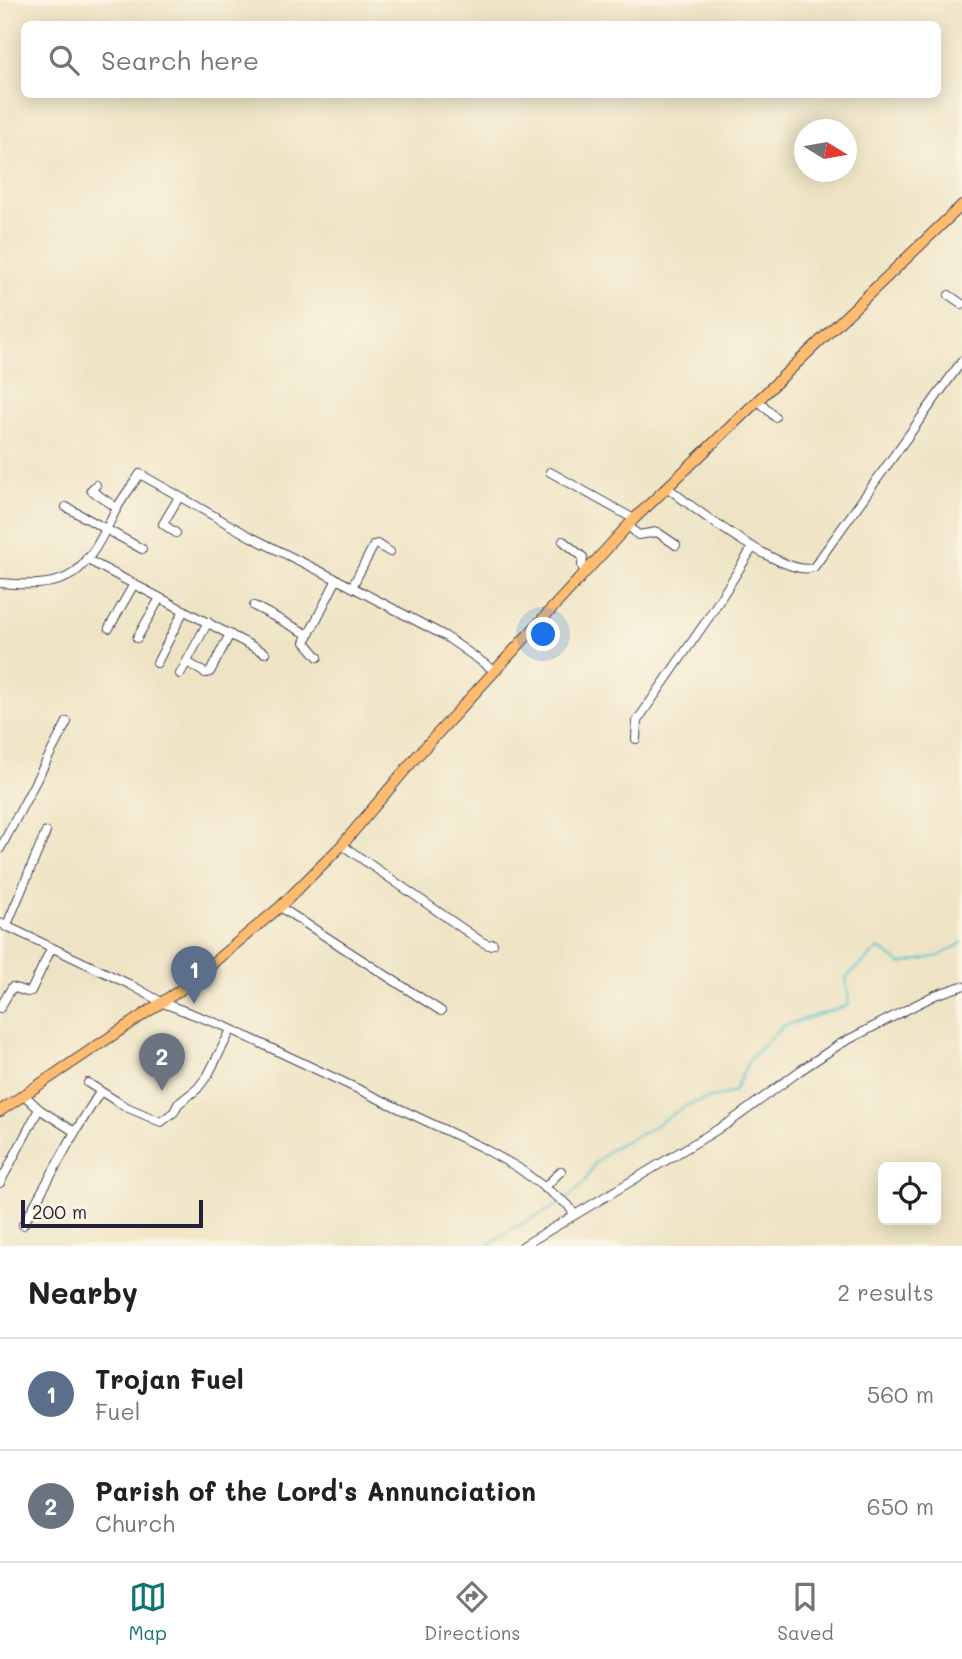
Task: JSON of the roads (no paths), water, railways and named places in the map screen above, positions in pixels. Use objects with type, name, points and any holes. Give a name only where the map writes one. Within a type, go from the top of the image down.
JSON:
[{"type":"main road","points":[[0,1111],[204,974],[215,961],[280,907],[342,845],[417,756],[631,523],[962,205]]},
{"type":"street","points":[[949,296],[962,304]]},
{"type":"street","points":[[667,487],[700,514],[753,547],[797,569],[814,567],[962,361]]},
{"type":"street","points":[[758,400],[775,417]]},
{"type":"street","points":[[550,472],[631,523],[638,535],[657,532],[676,545]]},
{"type":"street","points":[[0,583],[23,584],[59,580],[74,572],[107,529],[117,508],[140,474],[180,498],[445,636],[495,671]]},
{"type":"street","points":[[96,485],[91,491],[117,508]]},
{"type":"street","points":[[176,533],[163,524],[180,498]]},
{"type":"street","points":[[66,507],[142,549]]},
{"type":"street","points":[[563,541],[583,557],[582,566],[585,573]]},
{"type":"street","points":[[352,587],[374,545],[377,544],[390,552]]},
{"type":"street","points":[[636,739],[637,721],[707,620],[753,547]]},
{"type":"street","points":[[86,559],[265,653]]},
{"type":"street","points":[[318,657],[305,642],[337,579]]},
{"type":"street","points":[[109,628],[134,584]]},
{"type":"street","points":[[137,638],[160,598]]},
{"type":"street","points":[[254,606],[309,635]]},
{"type":"street","points":[[157,663],[184,610]]},
{"type":"street","points":[[180,674],[208,622]]},
{"type":"street","points":[[187,662],[205,673],[210,672],[230,634]]},
{"type":"street","points":[[0,849],[68,722]]},
{"type":"street","points":[[46,832],[3,925],[131,985],[163,1003],[231,1031],[481,1147],[517,1167],[568,1205],[574,1214]]},
{"type":"street","points":[[342,845],[482,942],[493,944]]},
{"type":"street","points":[[280,907],[441,1011]]},
{"type":"street","points":[[0,1008],[10,988],[31,991],[51,949]]},
{"type":"street","points":[[523,1246],[730,1122],[840,1044],[935,995],[962,986]]},
{"type":"street","points":[[89,1083],[124,1106],[161,1122],[197,1089],[208,1075],[231,1031]]},
{"type":"street","points":[[23,1225],[100,1092]]},
{"type":"street","points":[[23,1094],[39,1109],[75,1132]]},
{"type":"street","points":[[0,1183],[39,1109]]},
{"type":"street","points":[[544,1188],[561,1171]]},
{"type":"waterway","points":[[565,1200],[584,1183],[595,1163],[612,1148],[648,1130],[689,1104],[734,1092],[750,1058],[783,1026],[849,1005],[846,978],[879,948],[901,964],[939,956],[962,943]]},
{"type":"waterway","points":[[488,1246],[560,1203]]},
{"type":"place","name":"Trojan Fuel","points":[[194,1004]]},
{"type":"place","name":"Parish of the Lord's Annunciation","points":[[162,1091]]}]
